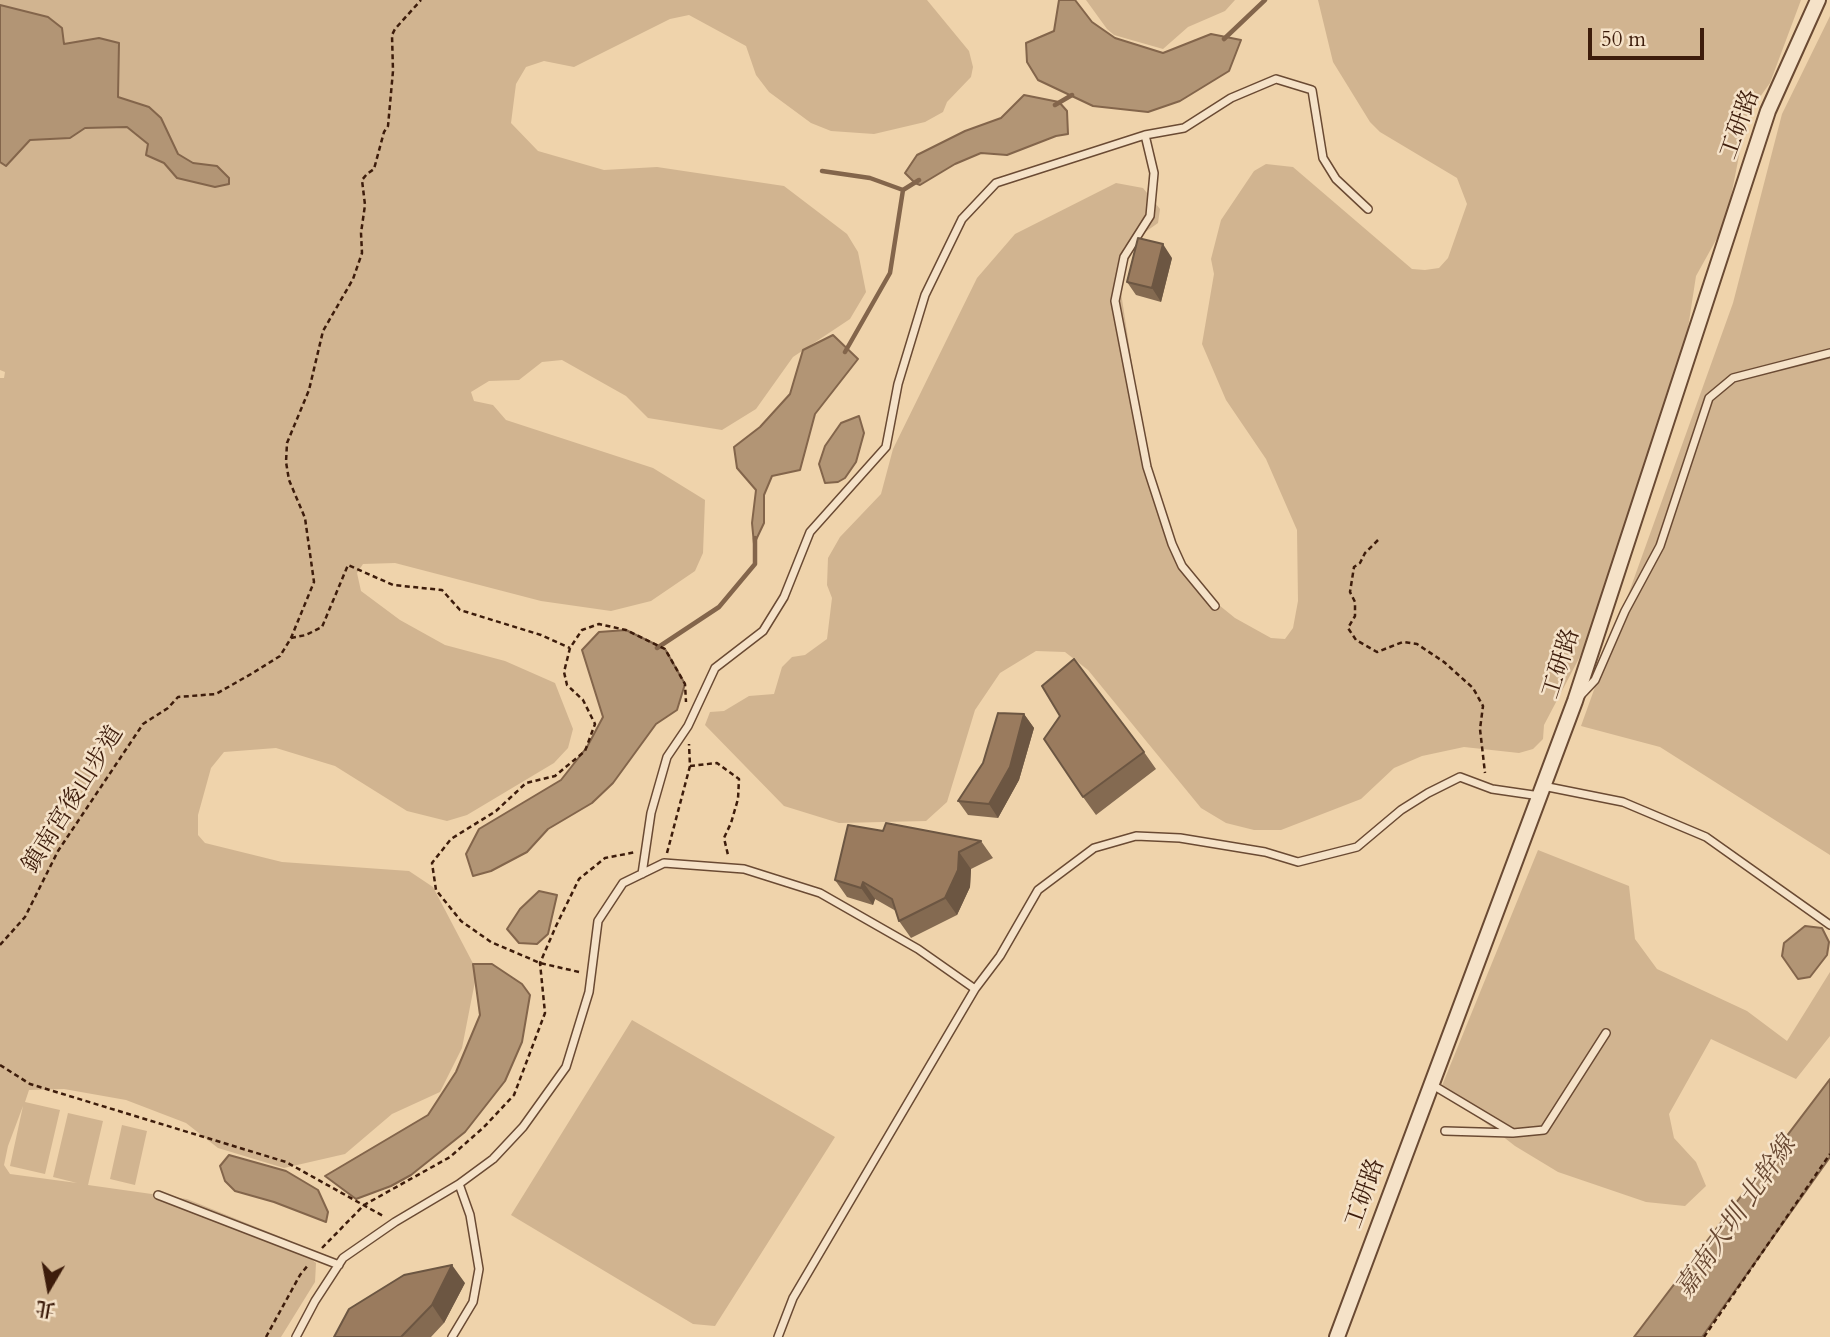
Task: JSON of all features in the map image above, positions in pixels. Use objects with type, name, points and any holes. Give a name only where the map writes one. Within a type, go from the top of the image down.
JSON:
[{"type":"street","name":"工研路","points":[[1337,1337],[1575,702],[1768,111],[1818,0]]},
{"type":"lane","points":[[642,874],[651,813],[667,757],[688,726],[715,668],[763,631],[784,597],[810,532],[886,447],[898,384],[925,295],[962,219],[996,183],[1145,135],[1184,128],[1230,98],[1276,79],[1312,90],[1323,158],[1336,179],[1368,209]]},
{"type":"lane","points":[[1145,135],[1154,173],[1150,216],[1124,257],[1115,300],[1147,467],[1182,566],[1215,606]]},
{"type":"lane","points":[[1575,702],[1595,680],[1625,611],[1660,546],[1709,398],[1733,378],[1830,353]]},
{"type":"lane","points":[[778,1337],[793,1298],[975,989],[1000,956],[1038,890],[1094,848],[1136,836],[1180,838],[1265,852],[1298,862],[1357,847],[1401,810],[1460,778],[1492,789],[1542,791],[1623,802],[1706,837],[1830,925]]},
{"type":"lane","points":[[296,1337],[343,1258],[395,1222],[459,1184],[493,1159],[523,1127],[566,1067],[589,992],[598,921],[623,883],[664,863],[744,869],[820,893],[918,949],[975,989]]},
{"type":"lane","points":[[1445,1131],[1513,1133],[1544,1130],[1606,1033]]},
{"type":"lane","points":[[1431,1084],[1513,1133]]},
{"type":"lane","points":[[452,1337],[472,1302],[479,1269],[470,1215],[459,1184]]},
{"type":"lane","points":[[158,1195],[338,1265]]},
{"type":"path","name":"鎮南宮後山步道","points":[[0,945],[25,918],[58,851],[143,724],[168,708],[178,697],[216,694],[251,674],[280,656],[291,638],[314,582],[305,518],[289,480],[287,443],[309,390],[323,331],[353,279],[362,253],[360,233],[365,205],[362,180],[374,169],[388,126],[393,71],[392,35],[394,29],[421,0]]},
{"type":"path","points":[[1378,540],[1354,566],[1350,592],[1355,602],[1355,617],[1348,628],[1356,640],[1377,652],[1403,642],[1417,644],[1444,662],[1473,688],[1483,706],[1480,729],[1484,770],[1492,789]]},
{"type":"path","points":[[291,638],[322,628],[348,565],[393,585],[442,590],[460,610],[541,635],[569,648]]},
{"type":"path","points":[[592,974],[540,963],[491,942],[461,921],[436,890],[432,863],[451,839],[496,811],[526,783],[555,776],[585,751],[595,724],[583,700],[567,685],[564,672],[569,648],[582,631],[599,624],[626,631],[665,649],[685,684],[690,766],[664,863]]},
{"type":"path","points":[[690,766],[717,763],[739,779],[731,824],[724,838],[730,868]]},
{"type":"path","points":[[266,1337],[300,1275],[364,1205],[450,1157],[484,1127],[514,1095],[545,1013],[540,963],[579,879],[605,858],[646,850]]},
{"type":"path","points":[[0,1065],[30,1084],[286,1162],[395,1222]]},
{"type":"path","points":[[1704,1337],[1830,1154]]},
{"type":"shaded area","points":[[0,0],[927,0],[969,51],[973,67],[971,77],[947,102],[943,112],[925,122],[874,134],[831,131],[811,123],[769,92],[756,75],[746,46],[689,15],[670,19],[574,67],[544,61],[526,67],[516,84],[511,123],[538,151],[604,170],[657,167],[784,186],[847,234],[858,252],[866,292],[850,319],[793,357],[756,409],[722,430],[648,418],[626,396],[562,360],[542,362],[519,380],[489,381],[471,392],[474,401],[493,405],[506,420],[653,468],[705,500],[703,553],[695,571],[651,601],[611,611],[541,601],[395,563],[363,564],[357,573],[361,591],[400,620],[445,645],[505,661],[555,683],[573,729],[568,748],[554,763],[467,815],[447,821],[407,811],[335,766],[276,748],[224,752],[211,768],[198,815],[198,835],[205,843],[282,862],[409,871],[433,887],[477,971],[462,1048],[440,1092],[392,1114],[345,1154],[284,1168],[218,1148],[186,1123],[126,1100],[64,1089],[29,1090],[25,1102],[60,1110],[45,1174],[10,1166],[23,1106],[4,1165],[10,1174],[77,1183],[53,1177],[68,1113],[103,1121],[88,1185],[187,1199],[286,1239],[316,1263],[315,1282],[281,1337],[0,1337],[0,378],[4,378],[5,372],[0,370],[0,162],[7,166],[30,140],[70,138],[85,128],[127,127],[148,144],[147,155],[164,163],[177,178],[229,184],[229,178],[217,166],[193,163],[178,154],[161,118],[149,107],[118,97],[99,38],[64,44],[48,17],[0,5]]},
{"type":"shaded area","points":[[1086,0],[1235,0],[1225,11],[1188,27],[1163,49],[1114,35]]},
{"type":"shaded area","points":[[1318,0],[1801,0],[1770,83],[1747,115],[1726,222],[1696,276],[1686,341],[1666,395],[1658,436],[1640,475],[1586,645],[1544,725],[1543,739],[1533,749],[1519,753],[1464,747],[1422,756],[1394,768],[1361,799],[1281,830],[1254,830],[1226,823],[1201,808],[1088,670],[1065,652],[1036,651],[1000,673],[975,710],[947,802],[926,821],[839,823],[784,806],[705,725],[710,712],[724,711],[749,696],[774,694],[782,667],[792,657],[805,655],[827,639],[832,598],[827,585],[828,558],[840,537],[881,494],[893,449],[977,278],[1015,234],[1116,183],[1143,188],[1160,209],[1158,223],[1124,247],[1118,273],[1147,462],[1179,554],[1214,601],[1235,618],[1271,638],[1285,639],[1293,628],[1298,601],[1297,530],[1266,459],[1226,400],[1202,344],[1214,274],[1211,259],[1221,220],[1254,171],[1266,164],[1293,167],[1412,269],[1425,270],[1439,268],[1448,258],[1467,204],[1457,178],[1380,132],[1370,122],[1333,62]]},
{"type":"shaded area","points":[[1830,16],[1830,855],[1660,747],[1581,726],[1733,303],[1782,114]]},
{"type":"shaded area","points":[[1538,850],[1629,886],[1635,939],[1657,969],[1747,1011],[1787,1041],[1830,972],[1830,1036],[1796,1079],[1711,1039],[1669,1114],[1674,1138],[1696,1162],[1706,1186],[1685,1206],[1646,1202],[1558,1172],[1515,1146],[1441,1088]]},
{"type":"shaded area","points":[[632,1020],[835,1137],[715,1326],[693,1324],[511,1215]]},
{"type":"shaded area","points":[[122,1125],[147,1131],[135,1185],[110,1179]]},
{"type":"water","points":[[1059,0],[1075,0],[1092,22],[1115,38],[1163,53],[1211,34],[1241,40],[1229,71],[1180,101],[1148,112],[1093,106],[1038,80],[1027,62],[1026,43],[1054,31]]},
{"type":"water","points":[[0,5],[48,17],[62,28],[64,44],[99,38],[119,43],[118,97],[149,107],[161,118],[178,154],[193,163],[217,166],[229,178],[229,184],[215,187],[177,178],[164,163],[146,155],[148,144],[127,127],[85,128],[70,138],[30,140],[6,166],[0,162]]},
{"type":"water","points":[[1024,95],[1059,102],[1067,111],[1068,134],[1007,155],[981,153],[955,164],[920,185],[905,173],[917,155],[965,131],[1001,118]]},
{"type":"water","points":[[833,335],[858,359],[815,414],[800,470],[772,476],[764,495],[764,523],[754,544],[752,523],[756,490],[737,468],[734,447],[760,427],[790,394],[803,350]]},
{"type":"water","points":[[859,416],[864,433],[856,462],[845,478],[838,482],[825,483],[819,464],[825,446],[841,423]]},
{"type":"water","points":[[626,630],[665,649],[685,684],[677,710],[656,724],[613,783],[592,803],[548,829],[527,852],[491,871],[473,876],[466,854],[479,829],[561,780],[587,747],[603,717],[582,650],[599,632]]},
{"type":"water","points":[[539,891],[557,895],[548,934],[537,944],[519,943],[507,929],[520,909]]},
{"type":"water","points":[[1805,926],[1822,928],[1829,942],[1827,955],[1810,977],[1798,979],[1782,956],[1784,943]]},
{"type":"water","points":[[473,964],[492,964],[522,984],[530,995],[522,1042],[505,1081],[465,1132],[411,1175],[356,1199],[325,1176],[428,1115],[456,1072],[480,1015]]},
{"type":"water","name":"嘉南大圳 北幹線","points":[[1830,1079],[1830,1157],[1702,1337],[1634,1337]]},
{"type":"water","points":[[229,1155],[286,1171],[318,1190],[328,1212],[326,1222],[274,1202],[235,1191],[225,1181],[220,1166]]},
{"type":"building","points":[[1138,238],[1163,244],[1152,288],[1127,282]]},
{"type":"building","points":[[1074,659],[1144,752],[1083,797],[1044,739],[1060,716],[1042,686]]},
{"type":"building","points":[[998,713],[1024,714],[1010,767],[989,804],[958,801],[983,763]]},
{"type":"building","points":[[886,823],[981,841],[959,852],[958,870],[945,898],[899,921],[892,899],[863,882],[861,888],[835,880],[848,825],[883,831]]},
{"type":"building","points":[[452,1265],[432,1305],[401,1337],[334,1337],[349,1309],[404,1275]]},
{"type":"waterway","points":[[1224,39],[1265,0]]},
{"type":"waterway","points":[[1055,105],[1072,95]]},
{"type":"waterway","points":[[822,171],[870,178],[903,190]]},
{"type":"waterway","points":[[845,352],[890,273],[903,190],[919,180]]},
{"type":"waterway","points":[[657,648],[719,607],[755,564],[755,538]]}]
